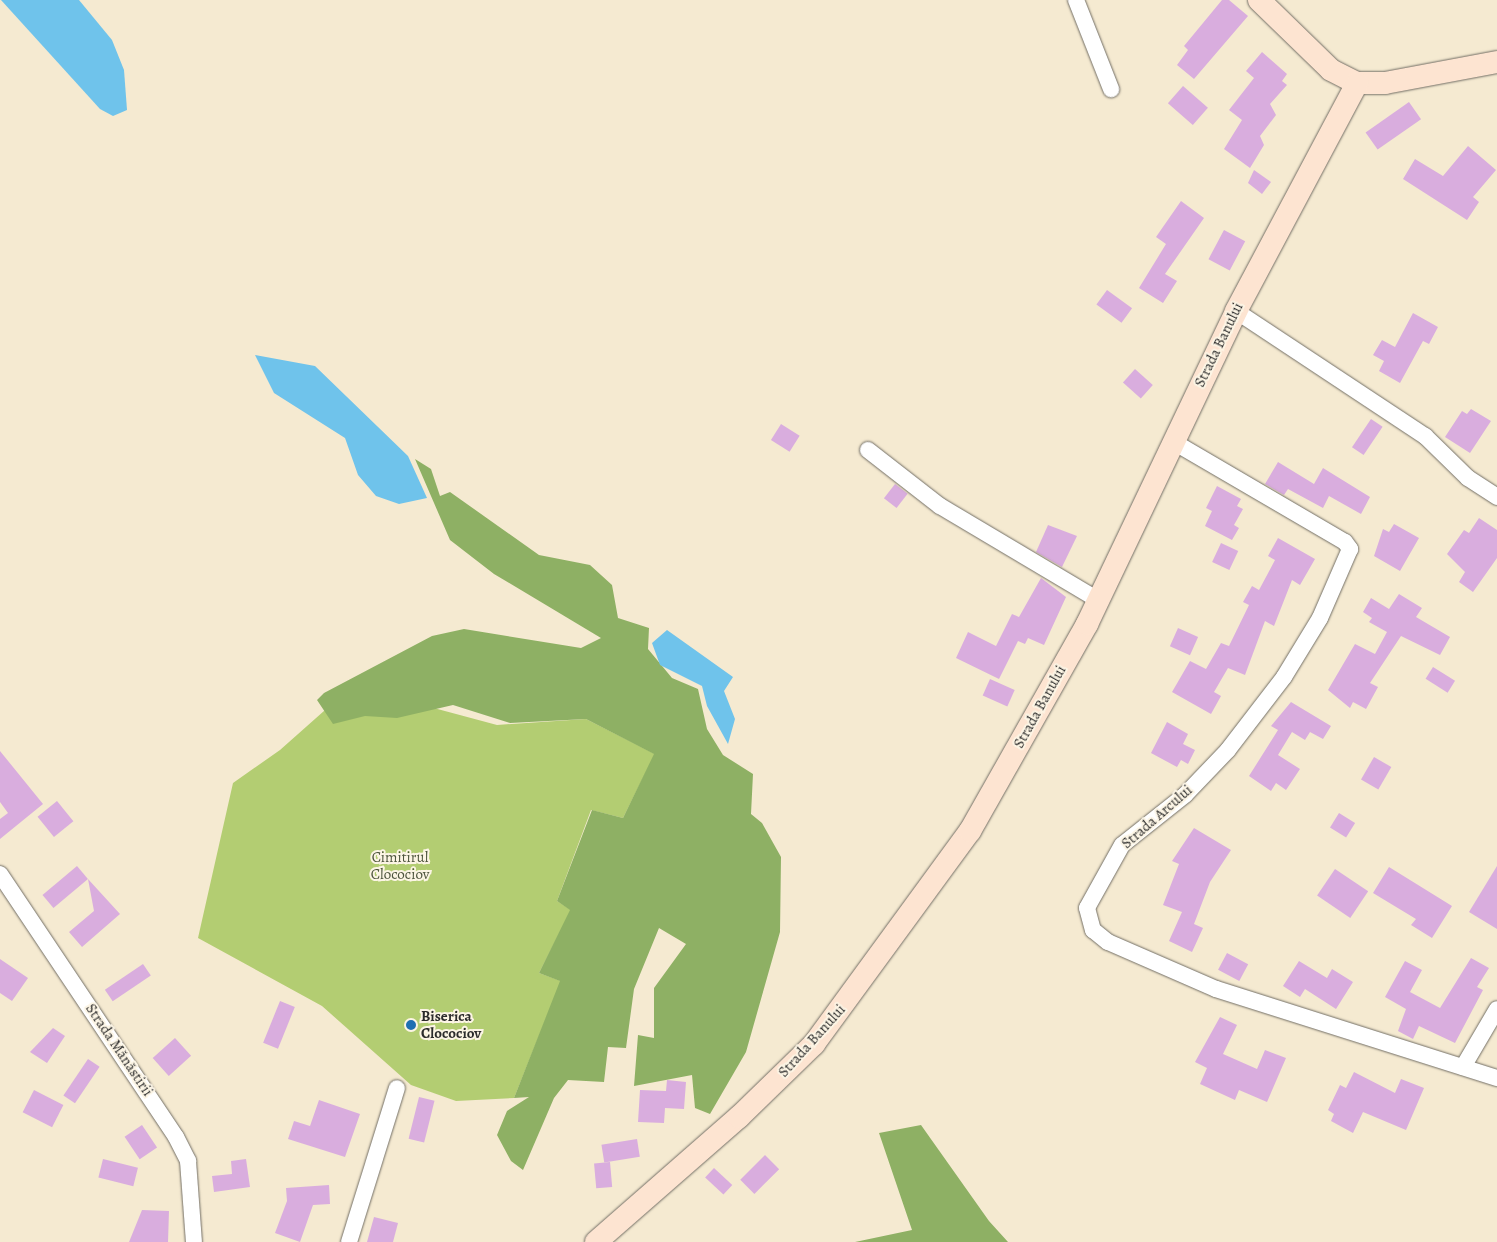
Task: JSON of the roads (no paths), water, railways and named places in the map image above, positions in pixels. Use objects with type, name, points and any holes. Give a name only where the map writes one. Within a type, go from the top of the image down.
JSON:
[{"type":"street","points":[[1076,0],[1111,89]]},
{"type":"street","points":[[1259,0],[1318,59],[1357,83],[1385,83],[1497,62]]},
{"type":"street","name":"Strada Banului","points":[[596,1242],[739,1117],[814,1044],[863,983],[970,831],[1098,600],[1172,441],[1236,311],[1357,83]]},
{"type":"street","points":[[1236,311],[1425,436],[1468,478],[1497,497]]},
{"type":"street","name":"Strada Arcului","points":[[1172,441],[1345,542],[1350,549],[1320,618],[1284,677],[1228,750],[1184,795],[1122,845],[1090,901],[1088,919],[1093,930],[1108,942],[1216,989],[1497,1078]]},
{"type":"street","points":[[868,450],[940,506],[1098,600]]},
{"type":"street","name":"Strada Mănăstirii","points":[[0,874],[176,1137],[188,1161],[194,1242]]},
{"type":"street","points":[[1463,1068],[1497,1009]]},
{"type":"street","points":[[349,1242],[397,1088]]},
{"type":"water","points":[[1,0],[79,0],[112,40],[124,70],[127,110],[113,116],[100,109]]},
{"type":"water","points":[[255,355],[315,366],[408,456],[427,498],[399,504],[376,496],[358,475],[345,438],[274,393]]},
{"type":"water","points":[[667,630],[733,677],[724,691],[735,719],[728,744],[707,706],[702,686],[660,665],[652,643]]},
{"type":"place","name":"Biserica Clocociov","points":[[411,1025]]},
{"type":"park label","name":"Cimitirul Clocociov","points":[[400,866]]}]
